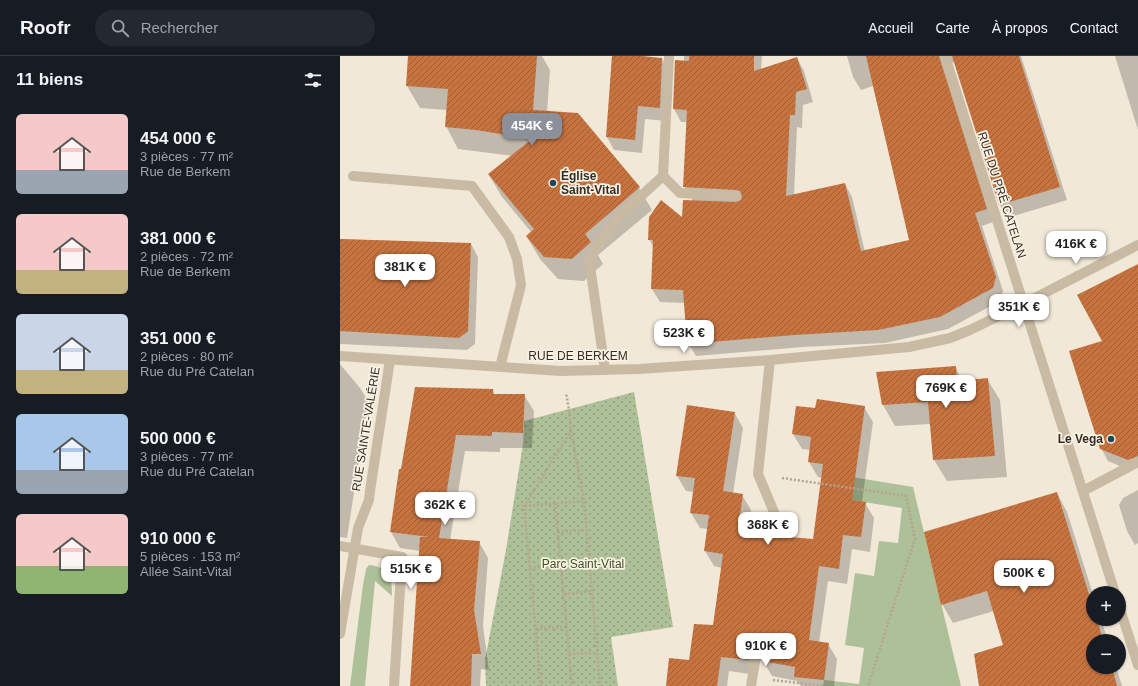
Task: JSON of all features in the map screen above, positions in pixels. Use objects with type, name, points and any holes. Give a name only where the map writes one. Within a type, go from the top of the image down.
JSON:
[{"type":"street","points":[[605,370],[589,259],[617,218],[663,176],[669,56]]},
{"type":"street","name":"RUE DU PRÉ CATELAN","points":[[945,56],[1113,586]]},
{"type":"street","points":[[353,176],[472,186],[509,237],[517,260],[521,285],[500,367]]},
{"type":"street","points":[[663,176],[680,193],[736,196]]},
{"type":"street","name":"RUE DE BERKEM","points":[[340,356],[561,371],[639,369],[770,360],[909,347],[950,338],[970,330],[1138,245]]},
{"type":"street","name":"RUE SAINTE-VALÉRIE","points":[[340,634],[358,528],[369,500],[390,360]]},
{"type":"street","points":[[770,360],[758,474],[778,524]]},
{"type":"street","points":[[1083,491],[1138,462]]},
{"type":"street","points":[[340,546],[402,557],[394,686]]},
{"type":"street","points":[[1125,626],[1138,666]]},
{"type":"street","points":[[752,682],[758,644]]},
{"type":"path","points":[[561,371],[584,500],[600,686]]},
{"type":"path","points":[[541,686],[524,506],[571,431]]},
{"type":"path","points":[[758,474],[906,496],[915,539],[868,686]]},
{"type":"path","points":[[524,506],[584,500]]},
{"type":"path","points":[[555,503],[572,686]]},
{"type":"path","points":[[558,532],[586,530]]},
{"type":"path","points":[[530,568],[561,565]]},
{"type":"path","points":[[564,594],[592,591]]},
{"type":"path","points":[[536,629],[567,627]]},
{"type":"path","points":[[569,654],[597,653]]},
{"type":"path","points":[[752,682],[825,686]]},
{"type":"green space","name":"Parc Saint-Vital","points":[[634,392],[673,627],[611,637],[618,686],[486,686],[485,660],[506,550],[523,444],[524,421]]},
{"type":"green space","points":[[840,475],[913,487],[961,686],[823,686],[824,680],[859,684],[864,648],[845,645],[855,573],[874,576],[879,541],[898,543],[902,508],[838,498]]},
{"type":"green space","points":[[369,565],[376,566],[386,571],[390,578],[392,596],[375,581],[365,686],[350,686],[363,585],[366,569]]},
{"type":"building","points":[[408,56],[537,56],[533,110],[578,113],[640,187],[585,234],[591,242],[572,259],[544,257],[526,236],[534,229],[488,174],[532,139],[476,130],[445,127],[448,89],[406,86]]},
{"type":"building","points":[[612,56],[662,58],[660,108],[638,106],[635,140],[606,137]]},
{"type":"building","points":[[689,56],[754,56],[754,71],[797,57],[807,89],[796,92],[795,115],[790,115],[786,196],[845,183],[861,251],[909,240],[866,56],[939,56],[987,209],[975,213],[996,277],[993,288],[940,317],[878,330],[687,344],[683,290],[651,289],[653,240],[648,240],[649,217],[661,200],[682,217],[683,200],[736,202],[741,200],[742,196],[740,191],[736,190],[683,187],[687,110],[673,109],[675,60],[689,61]]},
{"type":"building","points":[[952,56],[1019,56],[1060,187],[999,205]]},
{"type":"building","points":[[340,239],[471,243],[468,331],[459,338],[340,331]]},
{"type":"building","points":[[1138,264],[1138,456],[1128,460],[1100,449],[1069,351],[1102,341],[1077,295]]},
{"type":"building","points":[[956,366],[957,381],[988,378],[995,456],[933,460],[928,402],[882,405],[876,372]]},
{"type":"building","points":[[415,387],[493,389],[493,394],[525,394],[523,433],[492,432],[492,436],[456,435],[439,538],[480,541],[474,610],[481,654],[472,654],[471,686],[410,686],[420,537],[429,537],[390,532],[399,469],[401,469]]},
{"type":"building","points":[[817,399],[865,406],[852,500],[866,502],[861,537],[843,535],[839,569],[819,566],[809,640],[829,643],[824,680],[794,677],[795,667],[762,661],[764,642],[762,639],[755,638],[752,643],[749,660],[721,657],[717,686],[666,686],[669,658],[689,660],[694,624],[713,625],[723,554],[704,551],[709,515],[690,513],[695,478],[676,476],[687,405],[735,412],[723,491],[743,494],[738,530],[756,532],[756,534],[813,539],[823,464],[808,462],[811,437],[792,434],[796,406],[815,408]]},
{"type":"building","points":[[1057,492],[1086,586],[1086,626],[1099,626],[1101,634],[1086,634],[1086,674],[1114,674],[1117,686],[979,686],[974,654],[1003,645],[987,591],[941,605],[924,532]]},
{"type":"place","name":"Église Saint-Vital","points":[[553,183]]},
{"type":"place","name":"Le Vega","points":[[1111,439]]}]
